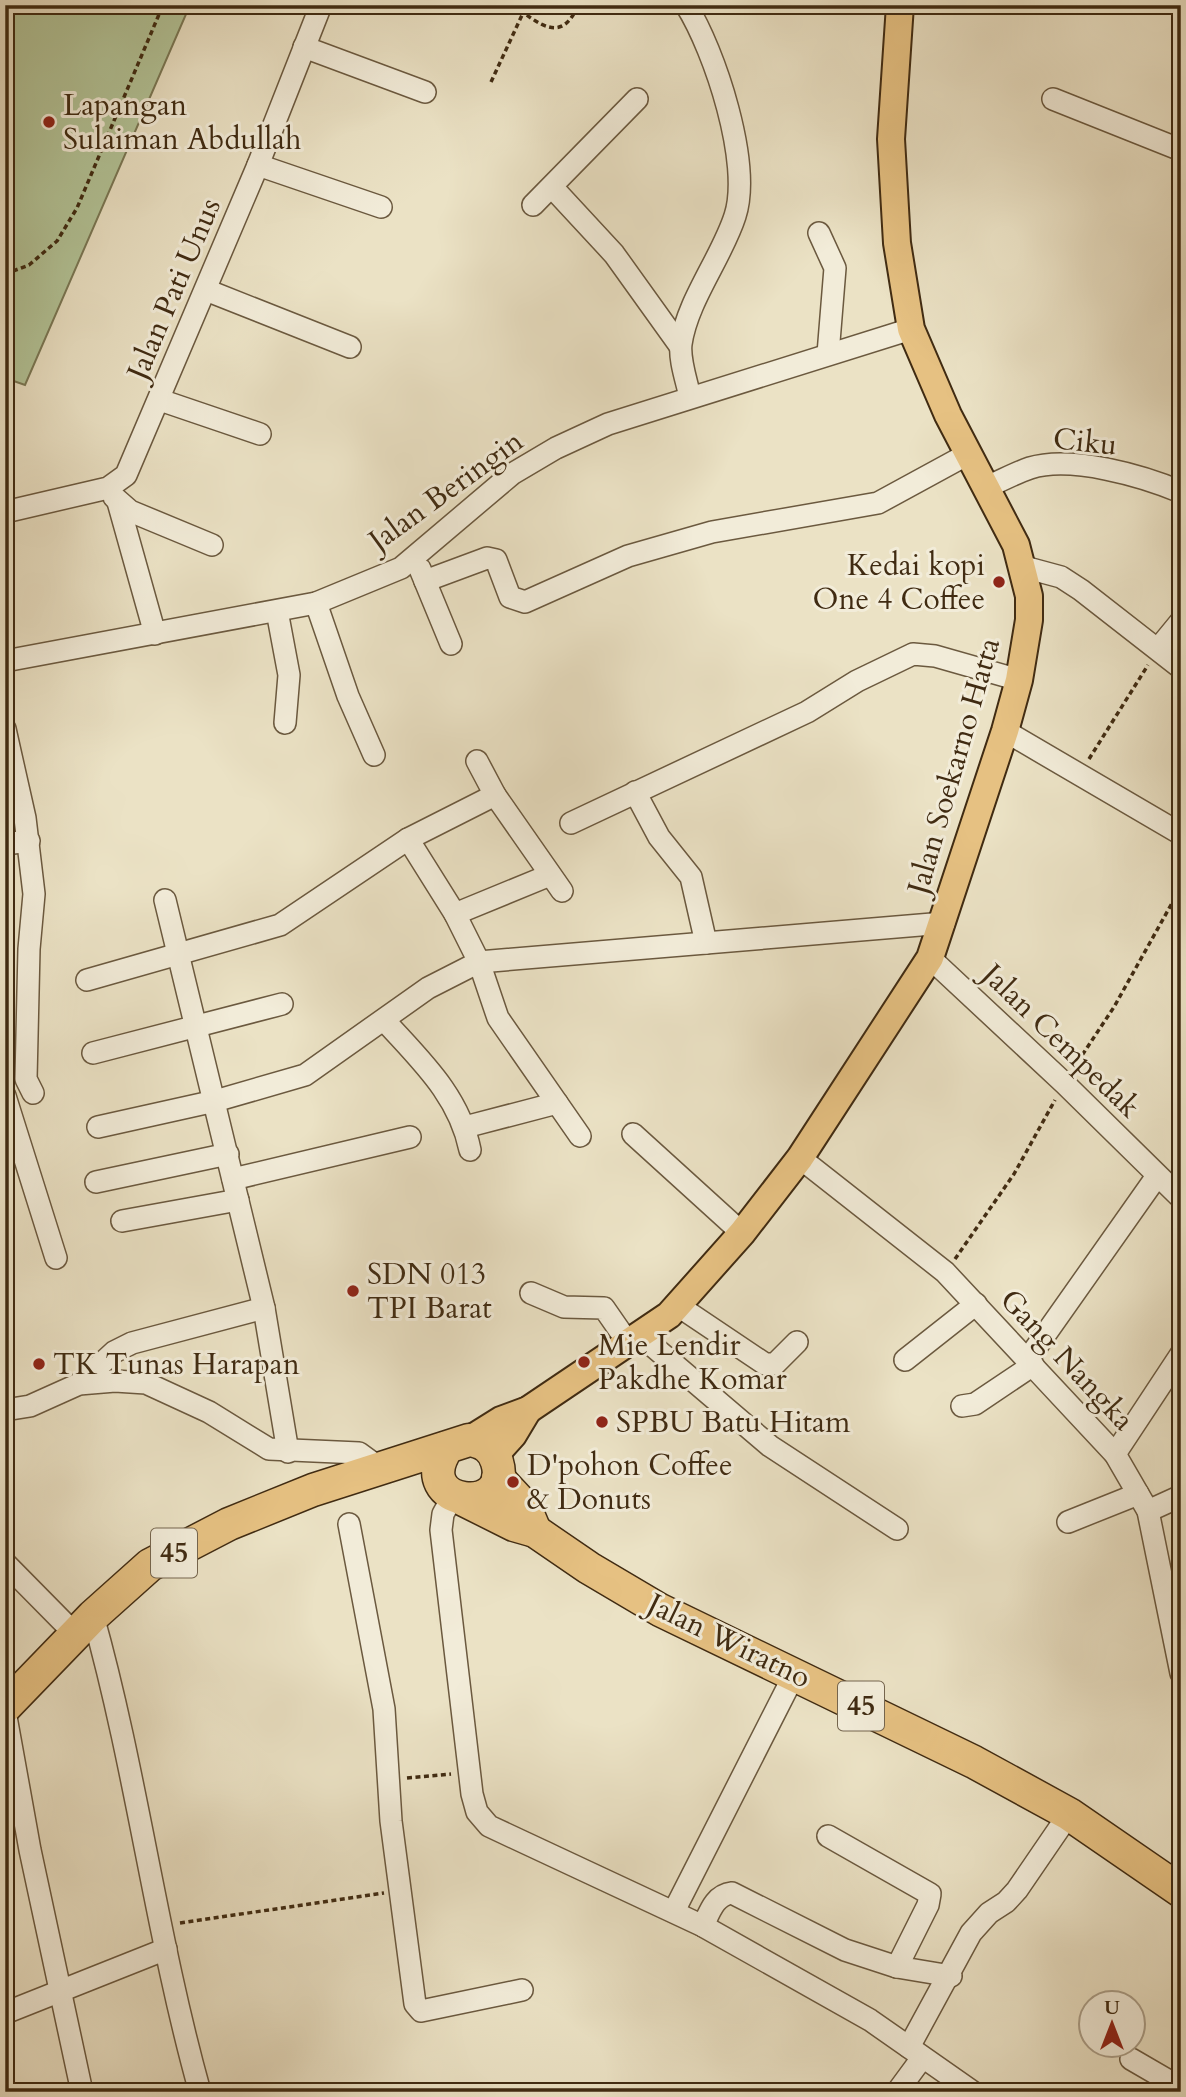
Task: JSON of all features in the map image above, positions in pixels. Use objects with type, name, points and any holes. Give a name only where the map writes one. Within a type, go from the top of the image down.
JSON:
[{"type":"highway","name":"45","points":[[5,1709],[133,1577],[172,1554],[241,1519],[380,1467],[477,1455]]},
{"type":"highway","points":[[477,1455],[495,1486],[481,1497],[455,1496],[440,1482],[438,1470],[477,1455]]},
{"type":"highway","name":"Jalan Wiratno","points":[[477,1455],[525,1507],[536,1531]]},
{"type":"highway","name":"45","points":[[380,1467],[455,1496]]},
{"type":"highway","name":"Jalan Wiratno","points":[[455,1496],[514,1525],[536,1531],[589,1568],[660,1610],[795,1673],[974,1762],[1069,1814],[1181,1891]]},
{"type":"main road","name":"Jalan Soekarno Hatta","points":[[477,1455],[501,1420],[528,1410],[635,1340],[677,1305],[742,1233],[800,1158],[930,958],[944,923],[1005,731],[1019,680],[1029,620],[1024,567],[1016,545],[968,454],[911,329],[897,243],[891,139],[900,5]]},
{"type":"street","name":"Jalan Pati Unus","points":[[113,495],[130,468],[160,400],[321,5]]},
{"type":"street","points":[[680,346],[735,216],[741,187],[735,138],[708,49],[686,5]]},
{"type":"street","points":[[304,47],[425,92]]},
{"type":"street","points":[[533,205],[637,99]]},
{"type":"street","points":[[1053,99],[1181,150]]},
{"type":"street","points":[[258,164],[381,206]]},
{"type":"street","points":[[552,187],[614,254],[680,346],[690,397]]},
{"type":"street","points":[[819,233],[835,268],[828,355]]},
{"type":"street","points":[[206,290],[350,347]]},
{"type":"street","name":"Jalan Beringin","points":[[5,661],[316,603],[401,568],[512,474],[556,448],[608,424],[911,329]]},
{"type":"street","points":[[160,400],[260,434]]},
{"type":"street","points":[[425,581],[487,558],[496,560],[510,597],[525,602],[628,556],[712,532],[878,503],[968,454]]},
{"type":"street","name":"Ciku","points":[[985,488],[1031,468],[1058,464],[1092,467],[1181,492]]},
{"type":"street","points":[[5,512],[113,495]]},
{"type":"street","points":[[113,495],[130,511],[212,545]]},
{"type":"street","points":[[113,495],[155,634]]},
{"type":"street","points":[[415,557],[452,644]]},
{"type":"street","points":[[1024,567],[1061,577],[1181,668]]},
{"type":"street","points":[[316,603],[348,696],[374,755]]},
{"type":"street","points":[[277,611],[290,682],[285,723]]},
{"type":"street","points":[[1158,649],[1181,621]]},
{"type":"street","points":[[571,824],[807,712],[868,674],[913,654],[935,656],[1019,680]]},
{"type":"street","points":[[5,729],[29,841],[34,894],[29,949],[26,1079],[33,1093]]},
{"type":"street","points":[[1005,731],[1181,834]]},
{"type":"street","points":[[455,914],[556,883],[495,795],[477,761]]},
{"type":"street","points":[[635,792],[659,837],[691,877],[706,943]]},
{"type":"street","points":[[88,980],[280,925],[408,839],[495,795]]},
{"type":"street","points":[[408,839],[455,914],[479,962],[498,1018],[580,1136]]},
{"type":"street","points":[[5,844],[29,841]]},
{"type":"street","points":[[164,900],[180,954],[264,1308],[288,1452]]},
{"type":"street","points":[[97,1127],[215,1101],[305,1075],[428,988],[479,962],[944,923]]},
{"type":"street","name":"Jalan Cempedak","points":[[930,958],[1064,1083],[1181,1198]]},
{"type":"street","points":[[93,1053],[282,1004]]},
{"type":"street","points":[[384,1020],[444,1087],[465,1127],[470,1150]]},
{"type":"street","points":[[6,1102],[57,1258]]},
{"type":"street","points":[[465,1127],[557,1102]]},
{"type":"street","points":[[634,1134],[742,1233]]},
{"type":"street","points":[[122,1221],[410,1137]]},
{"type":"street","points":[[96,1182],[228,1154]]},
{"type":"street","name":"Gang Nangka","points":[[800,1158],[945,1272],[1115,1454],[1143,1503],[1181,1672]]},
{"type":"street","points":[[962,1406],[975,1404],[1030,1362],[1157,1176]]},
{"type":"street","points":[[531,1293],[564,1307],[604,1308],[635,1340],[770,1446],[897,1530]]},
{"type":"street","points":[[905,1360],[976,1304]]},
{"type":"street","points":[[677,1305],[765,1364],[775,1364],[797,1342]]},
{"type":"street","points":[[5,1410],[30,1406],[79,1384],[114,1352],[132,1343],[264,1308]]},
{"type":"street","points":[[1115,1454],[1181,1354]]},
{"type":"street","points":[[79,1384],[115,1381],[146,1383],[199,1407],[269,1449],[288,1452],[359,1453],[380,1467]]},
{"type":"street","points":[[455,1496],[443,1514],[441,1530],[470,1772],[477,1812],[489,1826],[703,1926],[870,2020],[973,2092]]},
{"type":"street","points":[[1068,1522],[1181,1496]]},
{"type":"street","points":[[349,1524],[367,1628],[379,1673],[391,1779],[391,1821],[415,2004],[421,2011],[522,1990]]},
{"type":"street","points":[[5,1563],[84,1625],[133,1778],[166,1949],[200,2092]]},
{"type":"street","points":[[674,1911],[795,1673]]},
{"type":"street","points":[[5,1709],[30,1850],[63,1990],[82,2092]]},
{"type":"street","points":[[897,2092],[978,1923],[1017,1890],[1069,1814]]},
{"type":"street","points":[[828,1836],[930,1894],[928,1905],[897,1967]]},
{"type":"street","points":[[703,1926],[716,1900],[722,1894],[732,1893],[845,1950],[897,1967],[951,1976]]},
{"type":"street","points":[[5,2013],[166,1949]]},
{"type":"street","points":[[1131,2059],[1181,2088]]},
{"type":"path","points":[[5,274],[29,265],[57,241],[77,208],[163,5]]},
{"type":"path","points":[[513,5],[553,28],[563,28],[571,23],[578,5]]},
{"type":"path","points":[[491,82],[523,13]]},
{"type":"path","points":[[1080,773],[1158,649]]},
{"type":"path","points":[[945,1272],[1014,1174],[1064,1083],[1114,1007],[1181,887]]},
{"type":"path","points":[[391,1779],[470,1772]]},
{"type":"path","points":[[162,1926],[399,1889]]},
{"type":"green space","points":[[5,5],[190,5],[25,385],[5,378]]},
{"type":"place","name":"Lapangan Sulaiman Abdullah","points":[[49,122]]},
{"type":"place","name":"Kedai kopi One 4 Coffee","points":[[999,582]]},
{"type":"place","name":"SDN 013 TPI Barat","points":[[353,1291]]},
{"type":"place","name":"Mie Lendir Pakdhe Komar","points":[[584,1362]]},
{"type":"place","name":"TK Tunas Harapan","points":[[39,1364]]},
{"type":"place","name":"SPBU Batu Hitam","points":[[602,1422]]},
{"type":"place","name":"D'pohon Coffee & Donuts","points":[[513,1482]]}]
